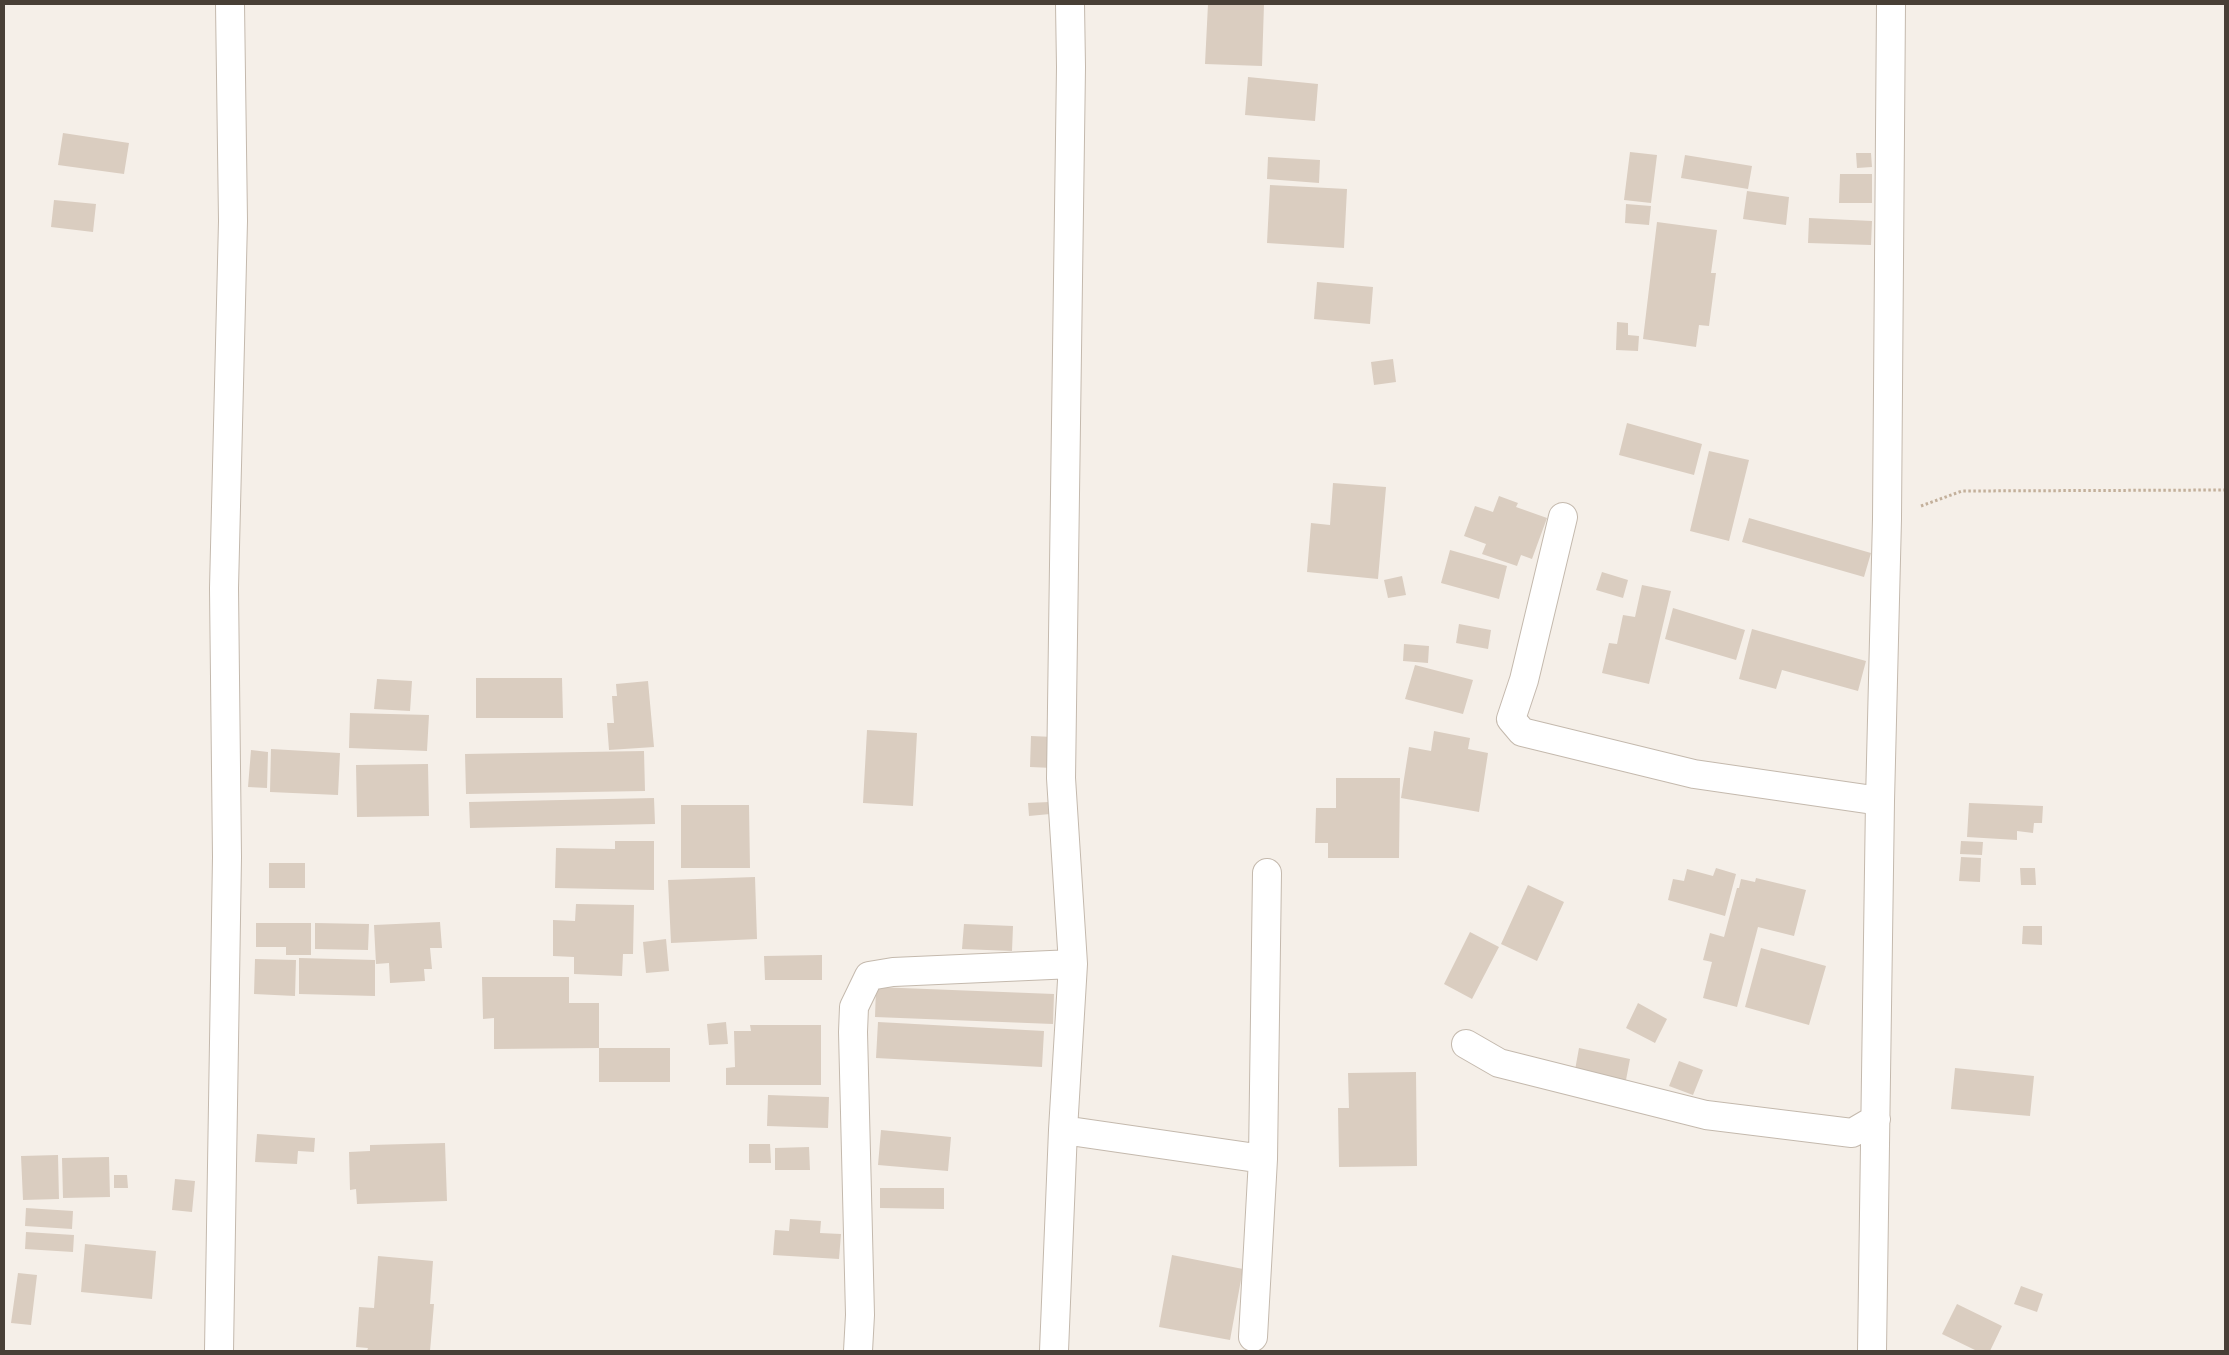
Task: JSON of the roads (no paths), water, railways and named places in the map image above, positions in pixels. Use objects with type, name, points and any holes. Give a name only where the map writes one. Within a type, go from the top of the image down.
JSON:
[{"type":"street","points":[[219,1351],[227,857],[224,588],[233,221],[230,4]]},
{"type":"street","points":[[1054,1351],[1063,1130],[1073,964],[1061,778],[1071,67],[1070,4]]},
{"type":"street","points":[[1872,1351],[1880,801],[1887,519],[1891,4]]},
{"type":"street","points":[[1563,517],[1524,680],[1511,720],[1522,732],[1694,774],[1880,801]]},
{"type":"street","points":[[1253,1337],[1263,1159],[1267,873]]},
{"type":"street","points":[[858,1351],[860,1315],[853,1032],[854,1007],[869,976],[893,972],[1073,964]]},
{"type":"street","points":[[1466,1044],[1499,1063],[1706,1115],[1852,1133],[1876,1119]]},
{"type":"street","points":[[1063,1130],[1263,1159]]}]
